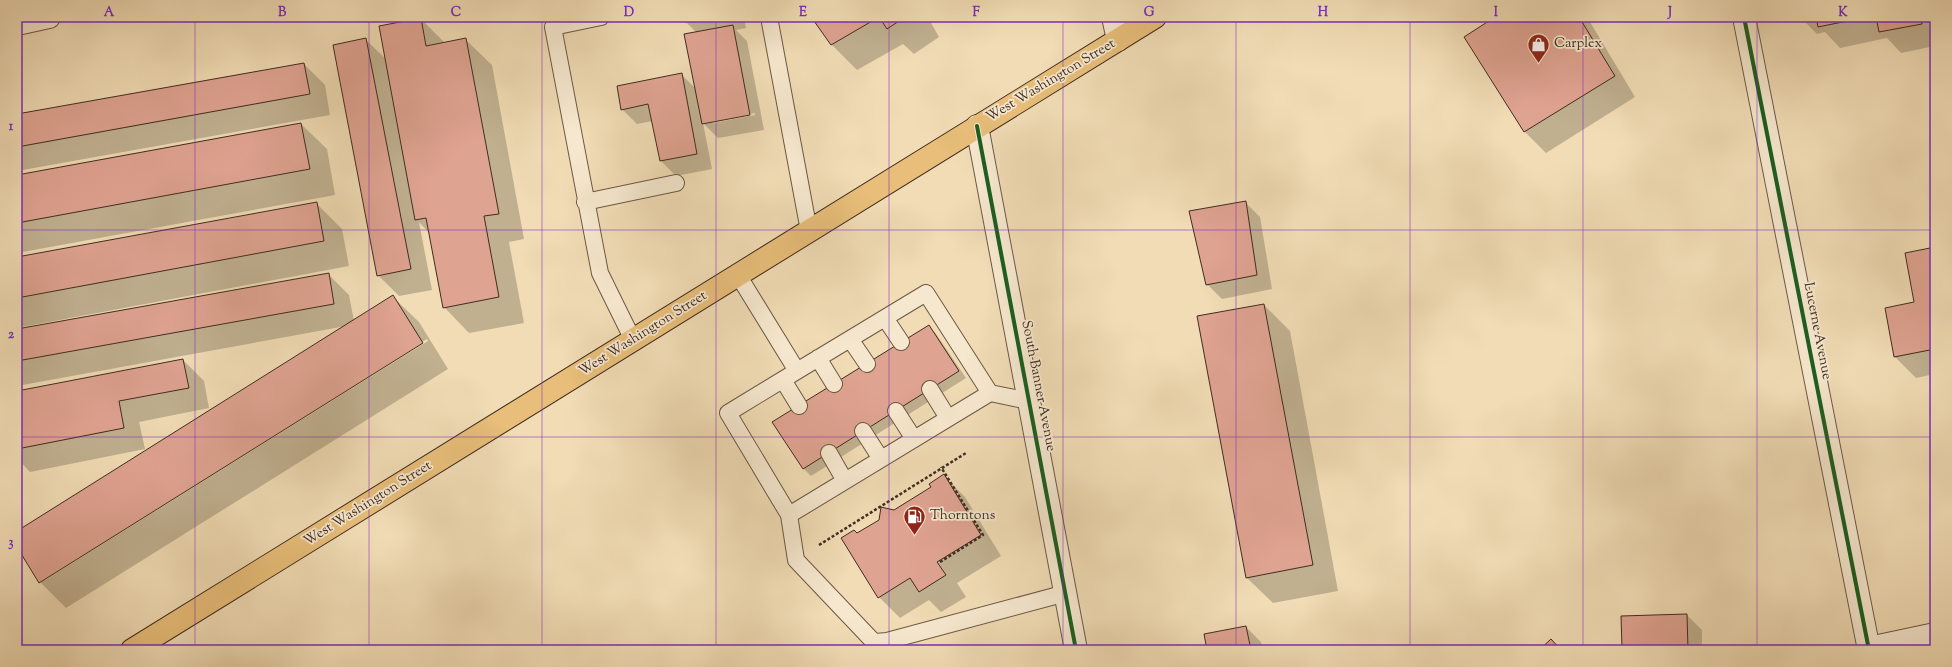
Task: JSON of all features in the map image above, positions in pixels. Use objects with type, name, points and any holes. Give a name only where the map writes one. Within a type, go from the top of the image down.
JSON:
[{"type":"main road","name":"West Washington Street","points":[[132,650],[1155,17]]},
{"type":"street","points":[[17,24],[48,17]]},
{"type":"street","points":[[1113,17],[1118,40]]},
{"type":"street","name":"Lucerne Avenue","points":[[1744,17],[1869,649]]},
{"type":"street","name":"South Banner Avenue","points":[[977,126],[1076,650]]},
{"type":"street","points":[[1869,649],[1935,634]]},
{"type":"lane","points":[[602,17],[553,27],[585,202],[600,273],[633,340]]},
{"type":"lane","points":[[769,17],[809,231]]},
{"type":"lane","points":[[585,202],[676,183]]},
{"type":"lane","points":[[738,275],[797,371]]},
{"type":"lane","points":[[990,393],[926,293],[728,414],[789,515],[796,560],[875,642],[886,641],[1066,593]]},
{"type":"lane","points":[[885,318],[901,342]]},
{"type":"lane","points":[[850,339],[866,364]]},
{"type":"lane","points":[[818,358],[834,384]]},
{"type":"lane","points":[[783,380],[799,406]]},
{"type":"lane","points":[[930,389],[948,418]]},
{"type":"lane","points":[[789,515],[990,393],[1029,401]]},
{"type":"lane","points":[[896,411],[914,439]]},
{"type":"lane","points":[[863,431],[881,459]]},
{"type":"lane","points":[[828,453],[845,481]]},
{"type":"path","points":[[796,560],[941,467],[966,453]]},
{"type":"path","points":[[940,562],[983,535],[941,467]]},
{"type":"building","points":[[684,17],[712,17],[685,22]]},
{"type":"building","points":[[819,17],[879,17],[831,45],[814,21]]},
{"type":"building","points":[[879,17],[905,17],[887,29]]},
{"type":"building","points":[[1495,17],[1579,17],[1615,76],[1524,132],[1464,37]]},
{"type":"building","points":[[1816,17],[1867,17],[1818,27]]},
{"type":"building","points":[[1876,17],[1921,17],[1922,24],[1879,32]]},
{"type":"building","points":[[421,18],[426,46],[466,38],[499,214],[484,216],[499,297],[443,308],[426,218],[415,220],[379,26]]},
{"type":"building","points":[[733,25],[750,115],[702,124],[684,34]]},
{"type":"building","points":[[366,38],[411,269],[377,276],[333,45]]},
{"type":"building","points":[[304,63],[310,94],[17,147],[17,114]]},
{"type":"building","points":[[682,73],[697,154],[660,161],[648,104],[621,110],[617,86]]},
{"type":"building","points":[[301,123],[310,169],[17,223],[17,175]]},
{"type":"building","points":[[1246,201],[1257,275],[1206,285],[1189,211]]},
{"type":"building","points":[[317,202],[324,241],[17,298],[17,257]]},
{"type":"building","points":[[1935,247],[1935,349],[1894,357],[1885,308],[1914,302],[1905,253]]},
{"type":"building","points":[[329,273],[334,304],[17,361],[17,329]]},
{"type":"building","points":[[393,295],[423,343],[39,583],[17,547],[17,531]]},
{"type":"building","points":[[1264,304],[1313,565],[1246,578],[1197,316]]},
{"type":"building","points":[[929,325],[959,371],[803,469],[772,422]]},
{"type":"building","points":[[183,359],[189,388],[119,401],[124,428],[17,449],[17,391]]},
{"type":"building","points":[[944,474],[981,535],[937,562],[946,575],[919,592],[910,578],[878,598],[841,538],[854,530],[857,533],[879,520],[881,507],[894,510],[931,487],[929,484]]},
{"type":"building","points":[[1935,535],[1935,558],[1930,537]]},
{"type":"building","points":[[1687,614],[1688,650],[1618,650],[1618,648],[1622,648],[1621,616]]},
{"type":"building","points":[[1246,626],[1251,650],[1207,650],[1204,634]]},
{"type":"building","points":[[1551,639],[1561,650],[1539,650]]},
{"type":"cycle path","points":[[1744,17],[1869,650]]},
{"type":"cycle path","points":[[977,126],[1076,650]]},
{"type":"place","name":"Carplex","points":[[1539,64]]},
{"type":"place","name":"Thorntons","points":[[915,536]]}]
